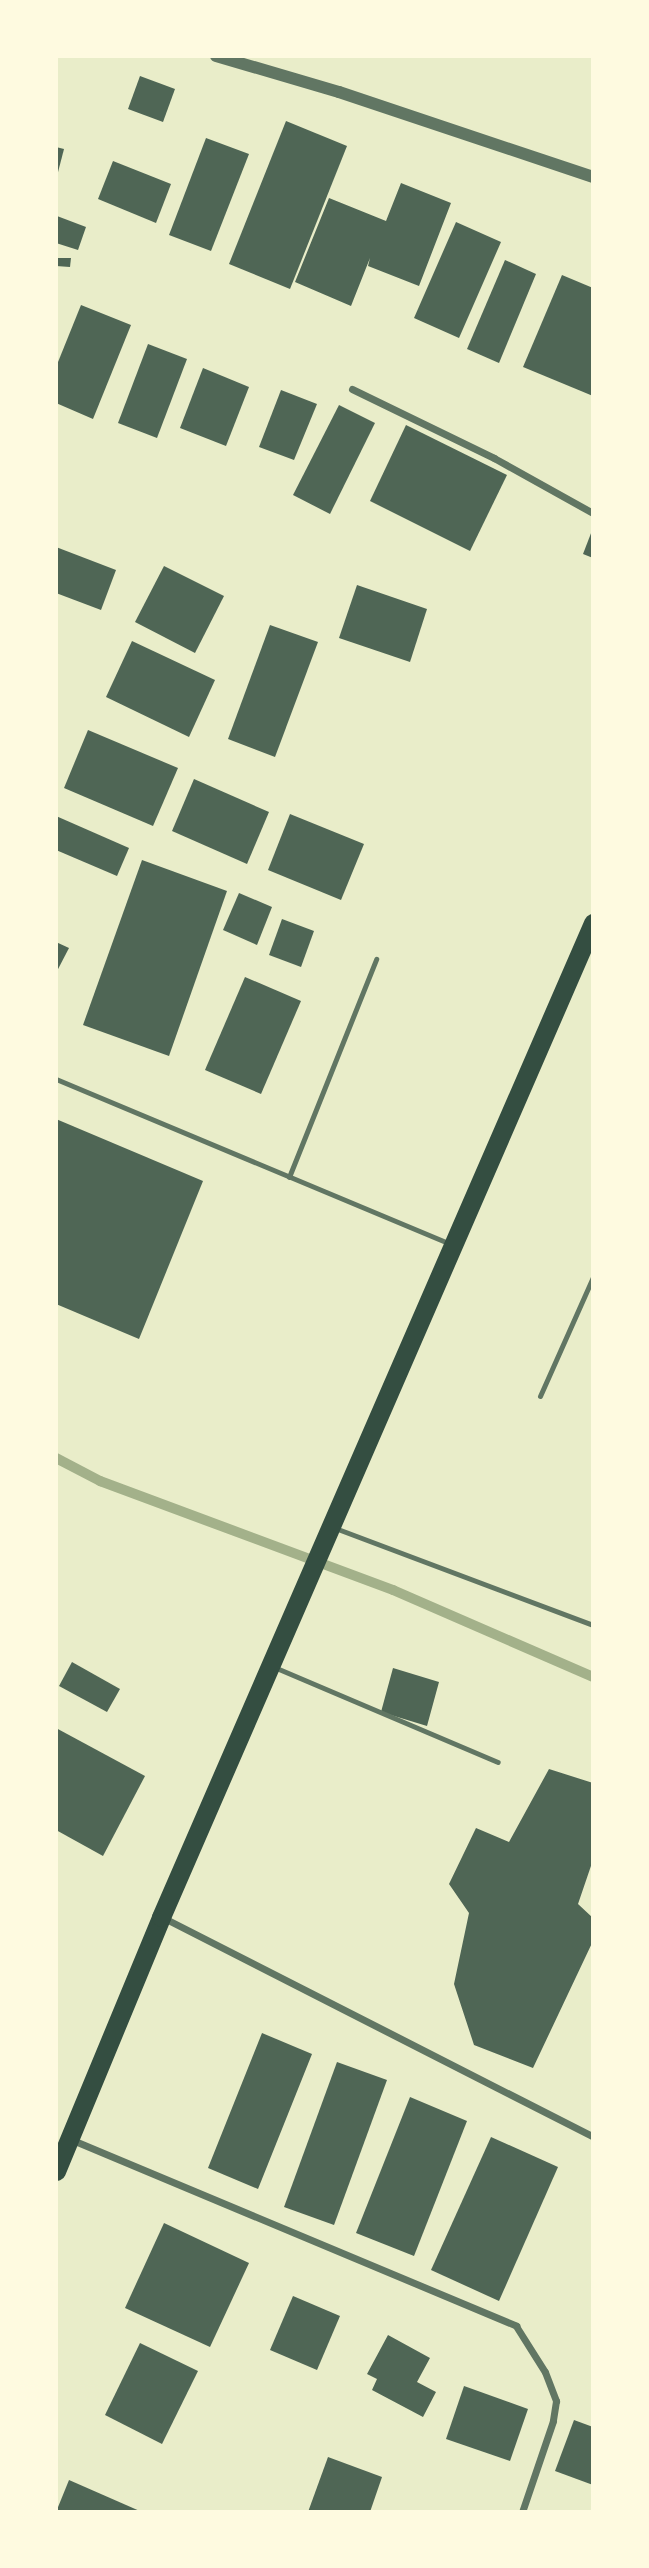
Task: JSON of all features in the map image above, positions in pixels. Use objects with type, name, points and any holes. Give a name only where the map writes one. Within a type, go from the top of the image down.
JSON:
[{"type":"highway","points":[[56,2171],[161,1917],[593,923]]},
{"type":"street","points":[[216,56],[339,92],[593,177]]},
{"type":"street","points":[[352,389],[422,426],[494,458],[593,513]]},
{"type":"street","points":[[161,1917],[593,2137]]},
{"type":"street","points":[[69,2139],[516,2326],[545,2372],[556,2401],[553,2421],[522,2512]]},
{"type":"lane","points":[[289,1177],[376,959]]},
{"type":"lane","points":[[56,1079],[453,1246]]},
{"type":"lane","points":[[540,1396],[593,1277]]},
{"type":"lane","points":[[332,1527],[593,1625]]},
{"type":"lane","points":[[271,1666],[498,1762]]},
{"type":"building","points":[[140,76],[175,89],[163,122],[128,109]]},
{"type":"building","points":[[286,121],[347,146],[290,289],[229,264]]},
{"type":"building","points":[[206,138],[249,154],[211,251],[169,235]]},
{"type":"building","points":[[56,147],[64,149],[57,176],[56,175]]},
{"type":"building","points":[[113,161],[171,184],[156,223],[98,199]]},
{"type":"building","points":[[401,183],[451,203],[419,286],[368,266],[370,258],[351,306],[295,282],[329,198],[386,221]]},
{"type":"building","points":[[57,216],[86,227],[78,250],[56,243]]},
{"type":"building","points":[[456,222],[501,242],[459,338],[414,318]]},
{"type":"building","points":[[56,258],[71,258],[70,267],[56,266]]},
{"type":"building","points":[[505,260],[536,274],[499,363],[467,349]]},
{"type":"building","points":[[562,275],[593,288],[593,396],[523,367]]},
{"type":"building","points":[[81,305],[131,325],[93,419],[56,403],[56,367]]},
{"type":"building","points":[[148,344],[187,359],[157,438],[118,423]]},
{"type":"building","points":[[203,368],[249,387],[226,446],[180,428]]},
{"type":"building","points":[[281,390],[317,404],[294,460],[259,447]]},
{"type":"building","points":[[339,405],[375,423],[330,514],[293,495]]},
{"type":"building","points":[[406,425],[507,475],[470,551],[370,501]]},
{"type":"building","points":[[593,528],[593,558],[583,554]]},
{"type":"building","points":[[56,547],[116,570],[101,610],[56,593]]},
{"type":"building","points":[[164,566],[224,596],[195,653],[135,622]]},
{"type":"building","points":[[357,585],[427,609],[410,662],[339,638]]},
{"type":"building","points":[[270,625],[318,642],[275,757],[228,739]]},
{"type":"building","points":[[132,641],[215,680],[189,737],[106,697]]},
{"type":"building","points":[[88,730],[178,768],[153,826],[64,788]]},
{"type":"building","points":[[194,779],[269,812],[247,864],[172,831]]},
{"type":"building","points":[[290,814],[364,844],[341,900],[268,870]]},
{"type":"building","points":[[56,816],[129,848],[117,876],[56,850]]},
{"type":"building","points":[[142,860],[227,891],[169,1056],[83,1025]]},
{"type":"building","points":[[239,893],[272,907],[257,945],[223,930]]},
{"type":"building","points":[[282,919],[314,931],[301,967],[269,955]]},
{"type":"building","points":[[56,942],[69,948],[56,973]]},
{"type":"building","points":[[245,977],[301,1001],[261,1094],[205,1070]]},
{"type":"building","points":[[56,1119],[203,1181],[139,1339],[56,1304]]},
{"type":"building","points":[[72,1662],[120,1689],[107,1712],[59,1686]]},
{"type":"building","points":[[393,1668],[439,1682],[427,1726],[381,1712]]},
{"type":"building","points":[[56,1728],[145,1776],[103,1856],[56,1830]]},
{"type":"building","points":[[549,1769],[593,1783],[593,1860],[578,1904],[593,1918],[593,1941],[533,2068],[474,2045],[454,1984],[469,1913],[449,1884],[476,1828],[509,1842]]},
{"type":"building","points":[[262,2033],[312,2054],[258,2189],[208,2168]]},
{"type":"building","points":[[337,2062],[387,2080],[334,2225],[284,2207]]},
{"type":"building","points":[[410,2097],[467,2121],[414,2256],[356,2233]]},
{"type":"building","points":[[491,2137],[558,2167],[499,2301],[431,2270]]},
{"type":"building","points":[[164,2223],[249,2263],[210,2347],[125,2308]]},
{"type":"building","points":[[293,2296],[340,2316],[317,2370],[270,2350]]},
{"type":"building","points":[[388,2335],[430,2358],[417,2382],[436,2392],[423,2417],[372,2390],[377,2379],[367,2374]]},
{"type":"building","points":[[140,2343],[198,2371],[162,2444],[105,2415]]},
{"type":"building","points":[[464,2386],[528,2409],[510,2461],[446,2439]]},
{"type":"building","points":[[574,2420],[593,2427],[593,2485],[555,2471]]},
{"type":"building","points":[[328,2457],[382,2477],[370,2512],[308,2512]]},
{"type":"building","points":[[69,2480],[142,2512],[56,2512]]},
{"type":"waterway","points":[[56,1458],[100,1481],[393,1590],[593,1677]]}]
